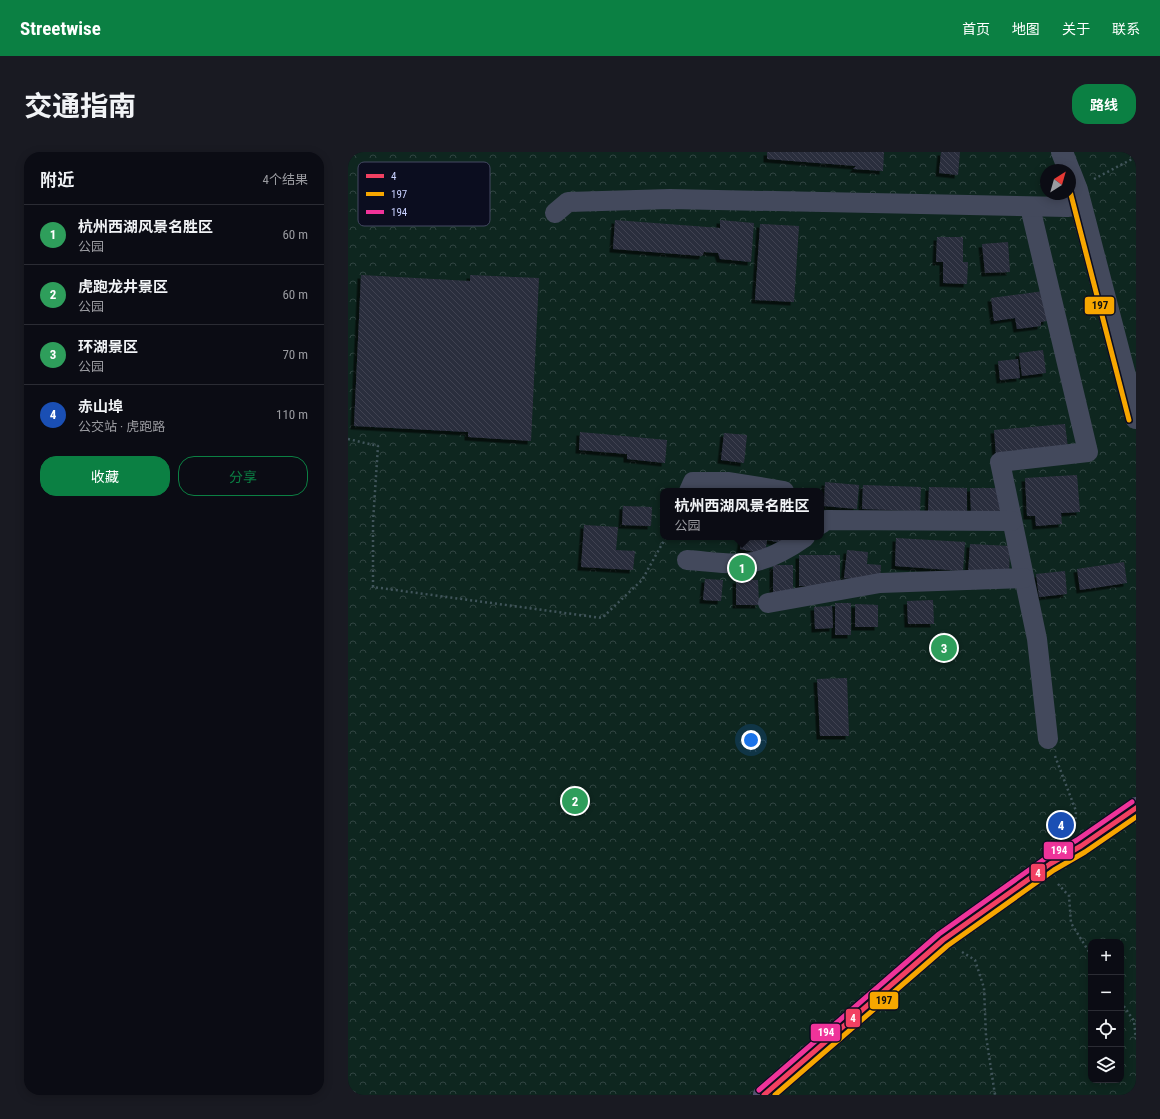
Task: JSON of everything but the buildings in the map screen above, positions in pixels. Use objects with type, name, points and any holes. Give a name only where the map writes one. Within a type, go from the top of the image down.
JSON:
[{"type":"main road","points":[[764,1095],[943,940],[1041,871],[1136,808]]},
{"type":"street","points":[[1062,152],[1066,164]]},
{"type":"street","points":[[1076,192],[1136,418]]},
{"type":"street","points":[[555,213],[568,202],[670,199],[1030,207],[1067,207],[1069,200]]},
{"type":"street","points":[[1030,207],[1088,452],[1000,462],[1037,639],[1048,739]]},
{"type":"street","points":[[690,488],[693,482],[729,482],[766,488]]},
{"type":"street","points":[[824,520],[1012,521]]},
{"type":"street","points":[[687,560],[746,563],[776,554],[792,547],[801,540]]},
{"type":"street","points":[[768,603],[880,583],[1024,578]]},
{"type":"path","points":[[1076,183],[1136,157]]},
{"type":"path","points":[[348,439],[378,446],[374,522],[373,587],[602,618],[642,580],[664,540]]},
{"type":"path","points":[[1048,739],[1076,811],[1072,851]]},
{"type":"path","points":[[1041,871],[1044,884],[1058,883],[1069,896],[1071,923],[1088,950]]},
{"type":"path","points":[[943,940],[975,960],[984,988],[986,1036],[995,1095]]},
{"type":"path","points":[[1124,1007],[1134,1022],[1136,1039]]},
{"type":"green space","points":[[348,152],[1136,152],[1136,1095],[348,1095]]},
{"type":"transit line","name":"197","points":[[1072,200],[1129,420]]},
{"type":"transit line","name":"194","points":[[759,1090],[939,934],[1046,858],[1077,840],[1132,802]]},
{"type":"transit line","name":"4","points":[[764,1095],[943,940],[1050,864],[1081,846],[1136,808]]},
{"type":"transit line","name":"197","points":[[775,1095],[947,946],[1054,870],[1085,852],[1136,817]]},
{"type":"place","name":"杭州西湖风景名胜区","points":[[742,568]]},
{"type":"place","name":"环湖景区","points":[[944,648]]},
{"type":"place","name":"虎跑龙井景区","points":[[575,801]]},
{"type":"place","name":"赤山埠","points":[[1061,825]]}]
